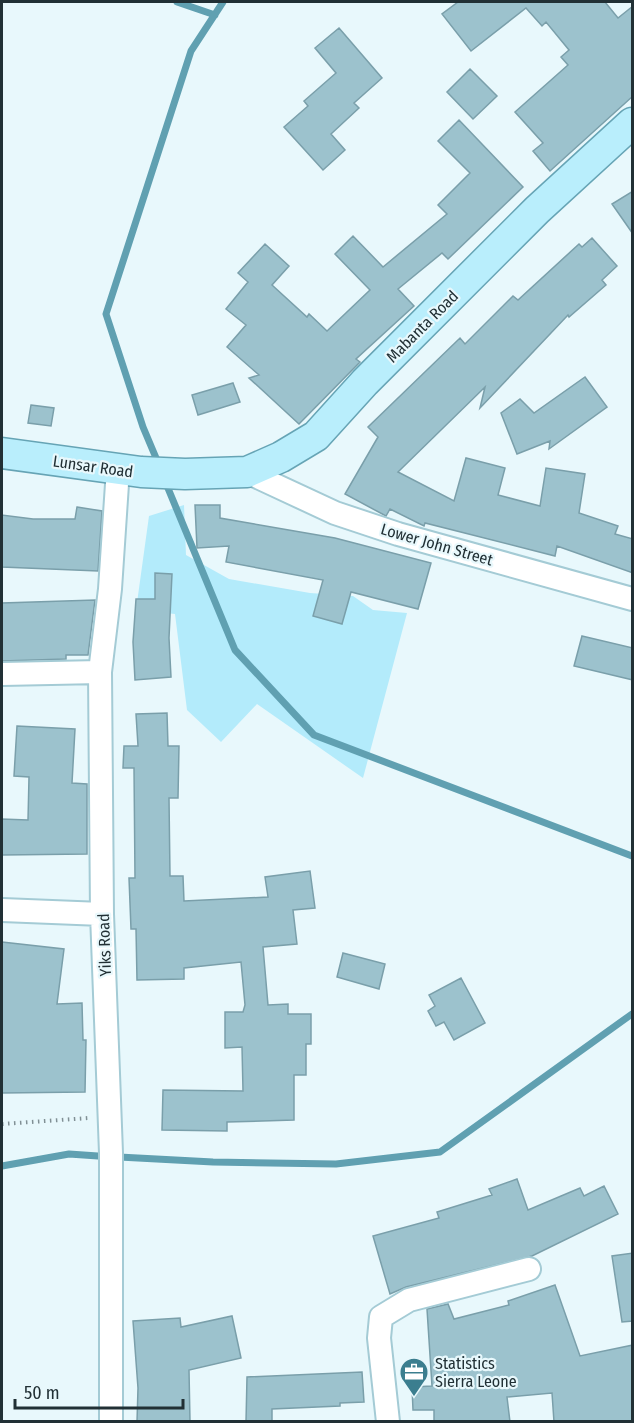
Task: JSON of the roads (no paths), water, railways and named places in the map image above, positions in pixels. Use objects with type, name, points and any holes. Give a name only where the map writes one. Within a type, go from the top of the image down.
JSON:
[{"type":"main road","name":"Mabanta Road","points":[[185,474],[247,472],[281,457],[316,436],[365,382],[537,210],[633,123]]},
{"type":"main road","name":"Lunsar Road","points":[[2,453],[129,470],[185,474]]},
{"type":"street","name":"Yiks Road","points":[[111,1422],[110,1116],[102,914],[100,672],[110,589],[129,470]]},
{"type":"street","name":"Lower John Street","points":[[247,472],[336,513],[367,524],[633,599]]},
{"type":"street","points":[[2,674],[100,672]]},
{"type":"street","points":[[2,910],[102,914]]},
{"type":"street","points":[[388,1422],[378,1338],[381,1317],[409,1300],[529,1269]]},
{"type":"waterway","points":[[177,2],[215,15]]},
{"type":"waterway","points":[[159,465],[143,427],[106,314],[191,51],[223,2]]},
{"type":"waterway","points":[[165,481],[235,650],[314,735],[632,856]]},
{"type":"waterway","points":[[119,1157],[213,1162],[336,1164],[440,1152],[632,1014]]},
{"type":"waterway","points":[[2,1166],[69,1154],[98,1156]]},
{"type":"place","name":"Statistics Sierra Leone","points":[[414,1398]]}]
